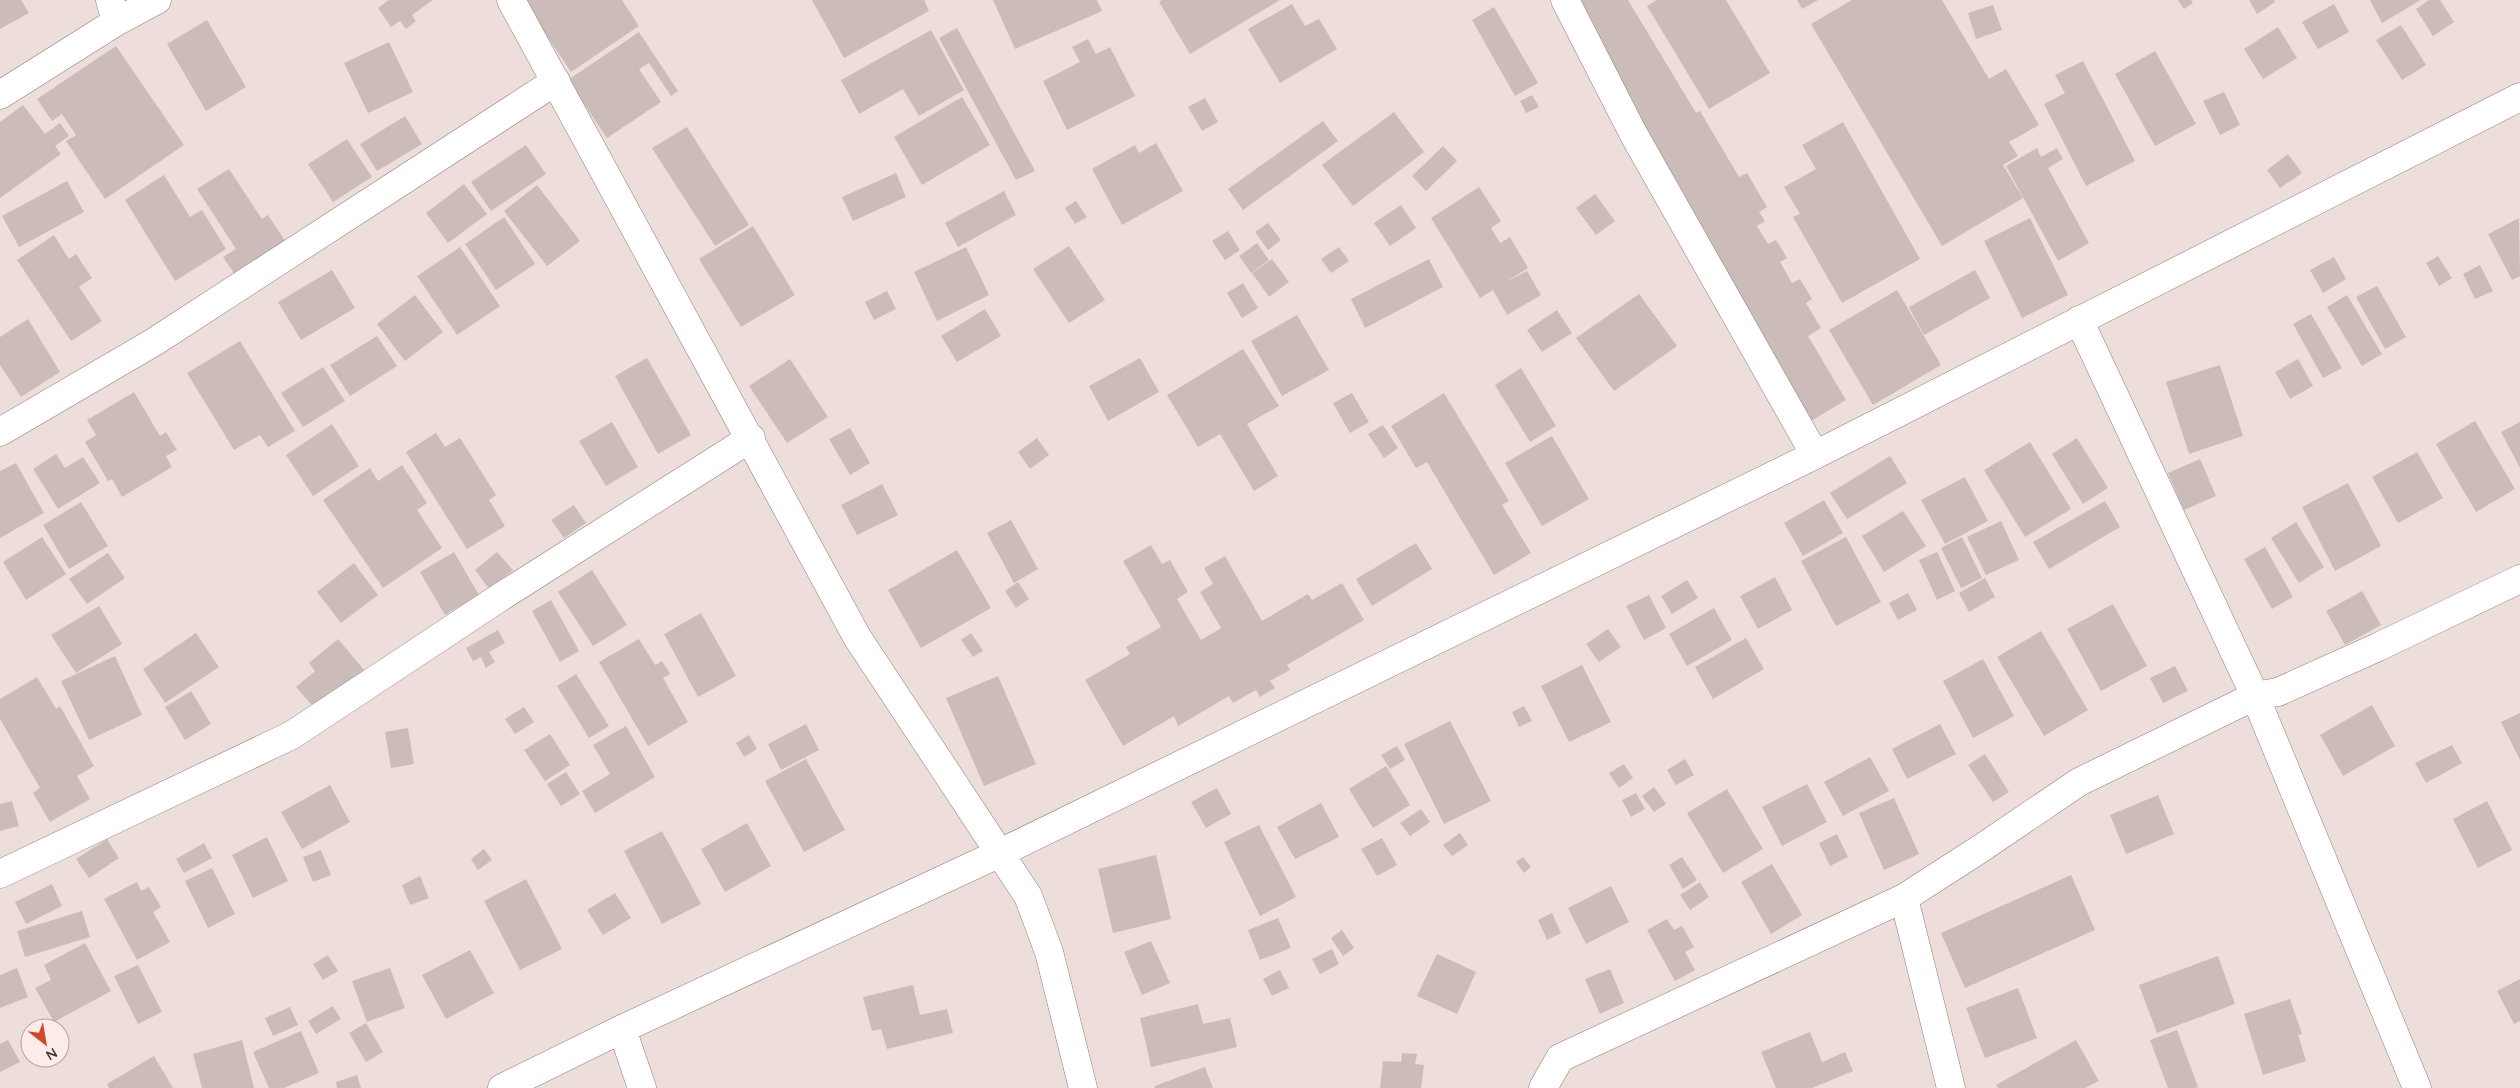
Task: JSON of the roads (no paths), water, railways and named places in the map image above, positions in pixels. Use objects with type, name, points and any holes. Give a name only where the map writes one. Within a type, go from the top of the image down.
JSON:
[{"type":"street","points":[[0,94],[113,11],[157,0]]},
{"type":"street","points":[[511,0],[751,438],[857,637],[998,854],[1028,896],[1050,952],[1083,1088]]},
{"type":"street","points":[[1565,0],[1634,134],[1815,455]]},
{"type":"street","points":[[0,432],[154,342],[556,81]]},
{"type":"street","points":[[502,1088],[622,1029],[998,854],[1815,455],[2520,97]]},
{"type":"street","points":[[2079,320],[2255,696],[2416,1088]]},
{"type":"street","points":[[0,874],[292,735],[498,598],[751,438]]},
{"type":"street","points":[[1543,1088],[1560,1058],[1904,898],[2079,782],[2255,696],[2278,692],[2378,647],[2520,579]]},
{"type":"street","points":[[1904,898],[1951,1088]]},
{"type":"street","points":[[622,1029],[642,1088]]}]
